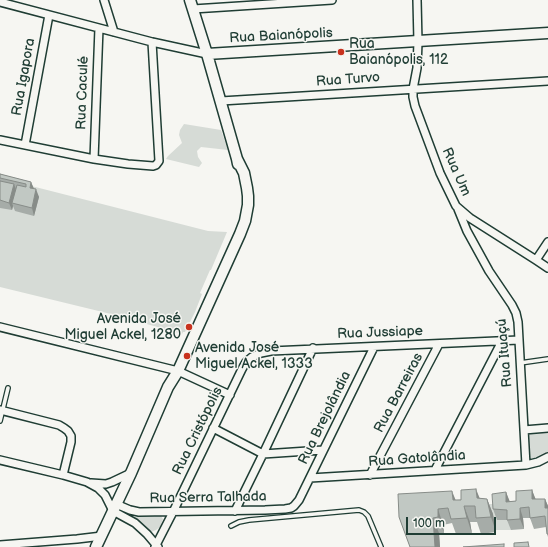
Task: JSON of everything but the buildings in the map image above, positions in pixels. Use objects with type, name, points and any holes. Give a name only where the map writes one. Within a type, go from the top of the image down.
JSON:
[{"type":"street","points":[[104,0],[114,32]]},
{"type":"street","points":[[0,544],[76,539],[98,543],[131,473],[176,370],[239,219],[242,207],[242,183],[237,159],[191,4],[332,0]]},
{"type":"street","name":"Rua Um","points":[[417,0],[417,68],[413,97],[440,172],[456,206],[475,222],[548,268]]},
{"type":"street","points":[[0,2],[11,2],[49,15],[152,42],[207,54]]},
{"type":"street","name":"Rua Igapora","points":[[25,145],[49,15]]},
{"type":"street","name":"Rua Caculé","points":[[94,159],[99,28]]},
{"type":"street","name":"Rua Baianópolis","points":[[207,54],[548,33]]},
{"type":"street","points":[[0,140],[94,159],[153,166],[156,165],[159,161],[152,42]]},
{"type":"street","name":"Rua Turvo","points":[[221,102],[548,80]]},
{"type":"street","name":"Rua Ituaçú","points":[[456,206],[489,271],[516,313],[518,322],[526,465]]},
{"type":"street","points":[[466,228],[470,222],[475,222]]},
{"type":"street","points":[[536,260],[548,242]]},
{"type":"street","points":[[0,327],[176,370],[230,395]]},
{"type":"street","name":"Rua Jussiape","points":[[246,362],[252,357],[261,353],[271,351],[519,340]]},
{"type":"street","points":[[435,470],[502,341]]},
{"type":"street","name":"Rua Barreiras","points":[[370,475],[439,344]]},
{"type":"street","name":"Rua Brejolândia","points":[[299,500],[374,347]]},
{"type":"street","points":[[235,511],[313,348]]},
{"type":"street","name":"Rua Cristópolis","points":[[157,546],[246,362]]},
{"type":"street","points":[[1,410],[59,425],[68,431],[71,436],[71,442],[63,475]]},
{"type":"street","points":[[213,428],[263,454],[324,450]]},
{"type":"street","points":[[524,430],[548,428]]},
{"type":"street","name":"Rua Gatolândia","points":[[310,478],[526,465],[538,462],[548,457]]},
{"type":"street","points":[[0,460],[87,482],[106,484],[116,481],[131,473]]},
{"type":"street","points":[[87,482],[98,488],[106,495],[115,507]]},
{"type":"street","name":"Rua Serra Talhada","points":[[115,507],[135,512],[235,511],[285,509],[294,506],[299,500]]},
{"type":"street","name":"Rua Serra Talhada","points":[[115,507],[143,530],[157,546]]},
{"type":"street","points":[[131,520],[135,512]]},
{"type":"lane","points":[[520,363],[548,359]]},
{"type":"lane","points":[[0,421],[1,410],[8,388]]},
{"type":"lane","points":[[232,526],[239,522],[250,520],[359,510],[368,516],[381,547]]},
{"type":"shaded area","points":[[184,124],[221,130],[228,150],[201,147],[197,151],[198,157],[202,163],[199,167],[166,159],[182,143],[179,135]]},
{"type":"shaded area","points":[[0,178],[208,231],[227,232],[200,293],[202,294],[195,312],[185,332],[182,334],[115,315],[0,287]]},
{"type":"shaded area","points":[[548,432],[548,453],[529,460],[528,434]]},
{"type":"shaded area","points":[[482,504],[495,504],[497,520],[511,520],[511,530],[496,530],[493,514]]},
{"type":"shaded area","points":[[137,515],[158,515],[163,519],[160,527],[151,532],[134,518]]},
{"type":"place","name":"Rua Baianópolis, 112","points":[[341,52]]},
{"type":"place","name":"Avenida José Miguel Ackel, 1280","points":[[189,327]]},
{"type":"place","name":"Avenida José Miguel Ackel, 1333","points":[[187,356]]}]
